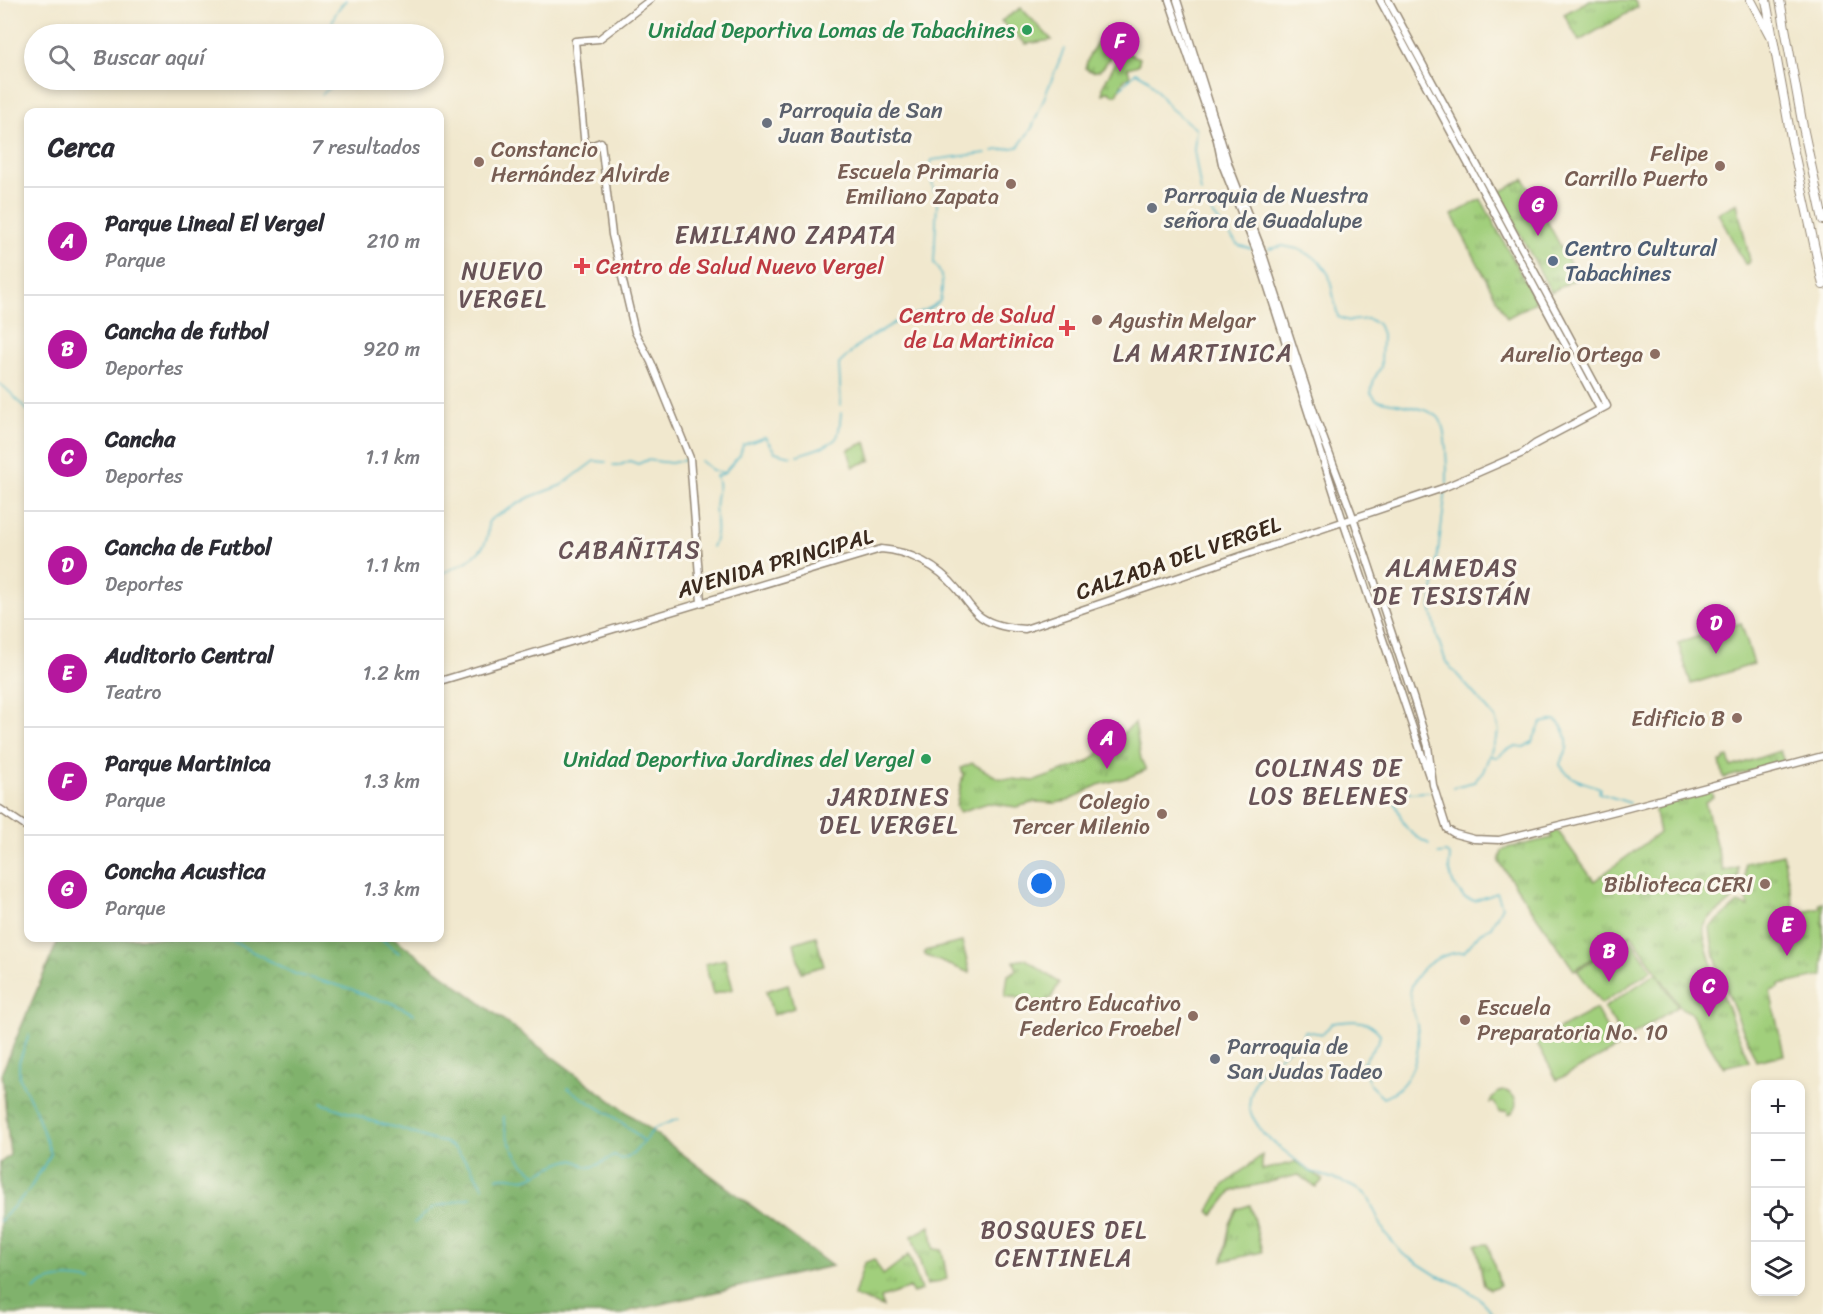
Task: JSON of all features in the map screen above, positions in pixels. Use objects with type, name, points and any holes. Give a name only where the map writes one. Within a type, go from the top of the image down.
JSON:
[{"type":"highway","points":[[1751,0],[1773,42]]},
{"type":"highway","points":[[1766,0],[1792,142],[1823,285]]},
{"type":"highway","points":[[1780,2],[1823,220]]},
{"type":"street","points":[[650,0],[599,39],[575,41],[585,148],[601,142],[612,235],[635,332],[651,362],[690,458],[701,602]]},
{"type":"street","points":[[1169,0],[1216,140],[1259,249],[1398,650],[1428,746],[1433,785]]},
{"type":"street","points":[[1177,0],[1226,165]]},
{"type":"street","points":[[1380,0],[1600,410]]},
{"type":"street","name":"CALZADA DEL VERGEL","points":[[888,549],[917,558],[941,573],[983,618],[1002,626],[1025,629],[1451,485],[1523,453],[1535,444],[1607,406],[1388,0]]},
{"type":"street","points":[[1259,249],[1292,363],[1343,521],[1447,829],[1455,834],[1474,839],[1499,840],[1823,756]]},
{"type":"street","name":"AVENIDA PRINCIPAL","points":[[444,680],[867,552],[888,549]]},
{"type":"street","points":[[0,809],[24,825]]},
{"type":"green space","points":[[1590,0],[1634,0],[1638,7],[1579,41],[1564,14]]},
{"type":"green space","name":"Unidad Deportiva Lomas de Tabachines","points":[[1021,8],[1052,40],[1026,44],[1001,21]]},
{"type":"green space","points":[[1099,39],[1113,46],[1114,49],[1100,70],[1091,71],[1085,68]]},
{"type":"green space","points":[[1121,52],[1140,58],[1138,65],[1128,68],[1130,76],[1123,81],[1117,95],[1109,91],[1103,94],[1103,86]]},
{"type":"green space","points":[[1524,179],[1578,278],[1551,292],[1498,193]]},
{"type":"green space","points":[[1481,199],[1536,302],[1507,318],[1452,215]]},
{"type":"green space","points":[[1737,203],[1750,261],[1748,264],[1745,264],[1718,213]]},
{"type":"green space","points":[[866,442],[871,460],[853,467],[848,450]]},
{"type":"green space","points":[[1741,623],[1754,664],[1691,684],[1678,643]]},
{"type":"green space","points":[[1135,723],[1141,759],[1146,770],[1098,785],[1068,801],[1037,802],[1016,807],[988,803],[959,812],[956,806],[963,775],[961,768],[972,763],[998,778],[1035,781],[1088,762]]},
{"type":"green space","points":[[1780,751],[1784,762],[1724,778],[1720,762],[1724,761],[1724,758],[1728,757],[1731,767]]},
{"type":"green space","points":[[1710,789],[1713,797],[1705,802],[1723,871],[1738,867],[1738,881],[1732,900],[1709,918],[1704,928],[1704,937],[1722,993],[1749,1061],[1723,1067],[1690,1012],[1681,1008],[1631,934],[1574,970],[1499,862],[1502,851],[1507,848],[1552,838],[1549,833],[1558,831],[1594,881],[1659,833],[1655,813],[1657,803]]},
{"type":"green space","points":[[1783,854],[1795,914],[1820,908],[1819,903],[1823,902],[1823,976],[1779,985],[1779,988],[1770,991],[1784,1055],[1756,1061],[1721,977],[1710,927],[1738,903],[1748,907],[1745,890],[1745,863]]},
{"type":"green space","points":[[816,936],[824,966],[801,972],[794,943]]},
{"type":"green space","points":[[1629,937],[1652,970],[1601,1004],[1577,970]]},
{"type":"green space","points":[[57,942],[399,942],[832,1266],[623,1314],[0,1314],[0,1163],[10,1155],[2,1072]]},
{"type":"green space","points":[[962,942],[970,973],[926,956],[924,953],[925,951]]},
{"type":"green space","points":[[725,959],[733,989],[713,994],[705,964]]},
{"type":"green space","points":[[1026,959],[1059,983],[1051,998],[1044,1002],[1005,996],[1008,975],[1017,970],[1014,961]]},
{"type":"green space","points":[[1656,973],[1678,1006],[1625,1040],[1604,1008]]},
{"type":"green space","points":[[788,984],[794,1008],[773,1015],[766,991]]},
{"type":"green space","points":[[1596,1009],[1617,1048],[1557,1080],[1536,1041]]},
{"type":"green space","points":[[1506,1091],[1513,1096],[1516,1102],[1516,1106],[1509,1115],[1507,1111],[1499,1112],[1494,1102],[1490,1103],[1495,1094]]},
{"type":"green space","points":[[1262,1155],[1262,1170],[1296,1162],[1323,1180],[1316,1187],[1298,1175],[1232,1191],[1213,1215],[1209,1211],[1223,1186]]},
{"type":"green space","points":[[1250,1205],[1262,1252],[1223,1261],[1230,1224],[1237,1209]]},
{"type":"green space","points":[[930,1226],[934,1249],[942,1250],[947,1279],[927,1285],[912,1236]]},
{"type":"green space","points":[[1488,1244],[1500,1285],[1490,1289],[1484,1285],[1476,1245]]},
{"type":"green space","points":[[909,1255],[921,1290],[913,1293],[910,1288],[881,1298],[883,1307],[854,1296],[864,1263],[874,1259],[883,1275]]},
{"type":"waterway","points":[[332,24],[346,0]]},
{"type":"waterway","points":[[993,151],[1018,147],[1032,128],[1064,49]]},
{"type":"waterway","points":[[1121,88],[1136,72],[1148,79],[1170,108],[1196,129],[1194,150],[1201,192]]},
{"type":"waterway","points":[[322,94],[327,90]]},
{"type":"waterway","points":[[934,191],[929,168],[932,160],[986,153]]},
{"type":"waterway","points":[[841,405],[839,364],[861,343],[899,320],[926,310],[940,301],[942,281],[940,272],[934,263],[937,203]]},
{"type":"waterway","points":[[1208,208],[1238,245],[1251,249]]},
{"type":"waterway","points":[[1269,249],[1283,246],[1298,249],[1310,255],[1320,262],[1329,275],[1338,317],[1349,321],[1368,319],[1378,324],[1382,334],[1381,367],[1374,379],[1371,393],[1377,400],[1427,411],[1439,418],[1445,439],[1447,483]]},
{"type":"waterway","points":[[0,384],[24,407]]},
{"type":"waterway","points":[[797,455],[834,440],[839,432],[841,413]]},
{"type":"waterway","points":[[701,461],[712,470],[724,473],[740,455],[743,445],[765,437],[775,452],[791,456]]},
{"type":"waterway","points":[[613,465],[630,461],[638,464],[647,460],[671,463],[685,460]]},
{"type":"waterway","points":[[444,572],[466,562],[481,550],[491,519],[530,497],[562,485],[594,461],[606,462]]},
{"type":"waterway","points":[[712,547],[716,535],[715,506],[718,486],[716,476],[723,474]]},
{"type":"waterway","points":[[1446,490],[1431,607],[1437,636],[1446,662],[1495,718],[1499,731],[1483,772],[1474,782],[1453,787]]},
{"type":"waterway","points":[[1490,756],[1497,757],[1516,746],[1524,747],[1532,742],[1541,723],[1555,720],[1562,727],[1567,741],[1566,751],[1560,765],[1565,771],[1578,780],[1600,788],[1599,793],[1630,803]]},
{"type":"waterway","points":[[1429,792],[1404,793],[1394,800],[1409,831],[1429,844]]},
{"type":"waterway","points":[[1438,854],[1446,853],[1450,856],[1449,868],[1453,883],[1464,898],[1475,901],[1497,893],[1502,906],[1491,927],[1480,933],[1464,952],[1438,958],[1417,976],[1410,997],[1417,1025],[1418,1047],[1407,1078],[1393,1093],[1383,1098],[1370,1085],[1362,1064],[1379,1040],[1380,1034],[1370,1025],[1358,1021],[1332,1023],[1323,1034],[1305,1031],[1300,1041],[1262,1069],[1255,1081],[1249,1107],[1264,1135],[1311,1172],[1341,1181],[1363,1192],[1368,1197],[1385,1233],[1403,1254],[1436,1275],[1460,1285],[1479,1298],[1493,1314]]},
{"type":"waterway","points":[[234,942],[295,974],[390,1002],[414,1014]]},
{"type":"waterway","points":[[385,942],[399,953]]},
{"type":"waterway","points":[[0,1221],[29,1190],[51,1154],[35,1109],[19,1077],[19,1062],[29,1035]]},
{"type":"waterway","points":[[568,1088],[617,1119],[643,1141]]},
{"type":"waterway","points":[[321,1103],[378,1123],[444,1142],[455,1149],[470,1166],[483,1187]]},
{"type":"waterway","points":[[504,1116],[508,1140],[512,1148],[523,1163],[535,1173]]},
{"type":"waterway","points":[[497,1178],[528,1178],[571,1160],[591,1167],[614,1156],[622,1159],[633,1154],[655,1128],[678,1119]]},
{"type":"waterway","points":[[414,1223],[432,1208],[472,1197]]},
{"type":"waterway","points":[[34,1290],[40,1285],[61,1278],[91,1281]]},
{"type":"place","name":"Unidad Deportiva Lomas de Tabachines","points":[[1027,30]]},
{"type":"place","name":"Parque Martinica","points":[[1120,72]]},
{"type":"place","name":"Parroquia de San Juan Bautista","points":[[767,123]]},
{"type":"place","name":"Constancio Hernández Alvirde","points":[[479,162]]},
{"type":"place","name":"Felipe Carrillo Puerto","points":[[1720,166]]},
{"type":"place","name":"Escuela Primaria Emiliano Zapata","points":[[1011,184]]},
{"type":"place","name":"Parroquia de Nuestra señora de Guadalupe","points":[[1152,208]]},
{"type":"place","name":"Concha Acustica","points":[[1538,236]]},
{"type":"place","name":"Centro Cultural Tabachines","points":[[1553,261]]},
{"type":"place","name":"Centro de Salud Nuevo Vergel","points":[[582,266]]},
{"type":"place","name":"Agustin Melgar","points":[[1097,320]]},
{"type":"place","name":"Centro de Salud de La Martinica","points":[[1067,328]]},
{"type":"place","name":"Aurelio Ortega","points":[[1655,354]]},
{"type":"place","name":"Cancha de Futbol","points":[[1716,654]]},
{"type":"place","name":"Edificio B","points":[[1737,718]]},
{"type":"place","name":"Unidad Deportiva Jardines del Vergel","points":[[926,759]]},
{"type":"place","name":"Parque Lineal El Vergel","points":[[1107,769]]},
{"type":"place","name":"Colegio Tercer Milenio","points":[[1162,814]]},
{"type":"place","name":"Biblioteca CERI","points":[[1765,884]]},
{"type":"place","name":"Auditorio Central","points":[[1787,956]]},
{"type":"place","name":"Cancha de futbol","points":[[1609,982]]},
{"type":"place","name":"Centro Educativo Federico Froebel","points":[[1193,1016]]},
{"type":"place","name":"Cancha","points":[[1709,1017]]},
{"type":"place","name":"Escuela Preparatoria No. 10","points":[[1465,1020]]},
{"type":"place","name":"Parroquia de San Judas Tadeo","points":[[1215,1059]]},
{"type":"district","name":"EMILIANO ZAPATA","points":[[786,235]]},
{"type":"district","name":"NUEVO VERGEL","points":[[503,285]]},
{"type":"district","name":"LA MARTINICA","points":[[1203,353]]},
{"type":"district","name":"CABAÑITAS","points":[[630,550]]},
{"type":"district","name":"ALAMEDAS DE TESISTÁN","points":[[1452,582]]},
{"type":"district","name":"COLINAS DE LOS BELENES","points":[[1329,782]]},
{"type":"district","name":"JARDINES DEL VERGEL","points":[[889,811]]},
{"type":"district","name":"BOSQUES DEL CENTINELA","points":[[1064,1244]]}]
